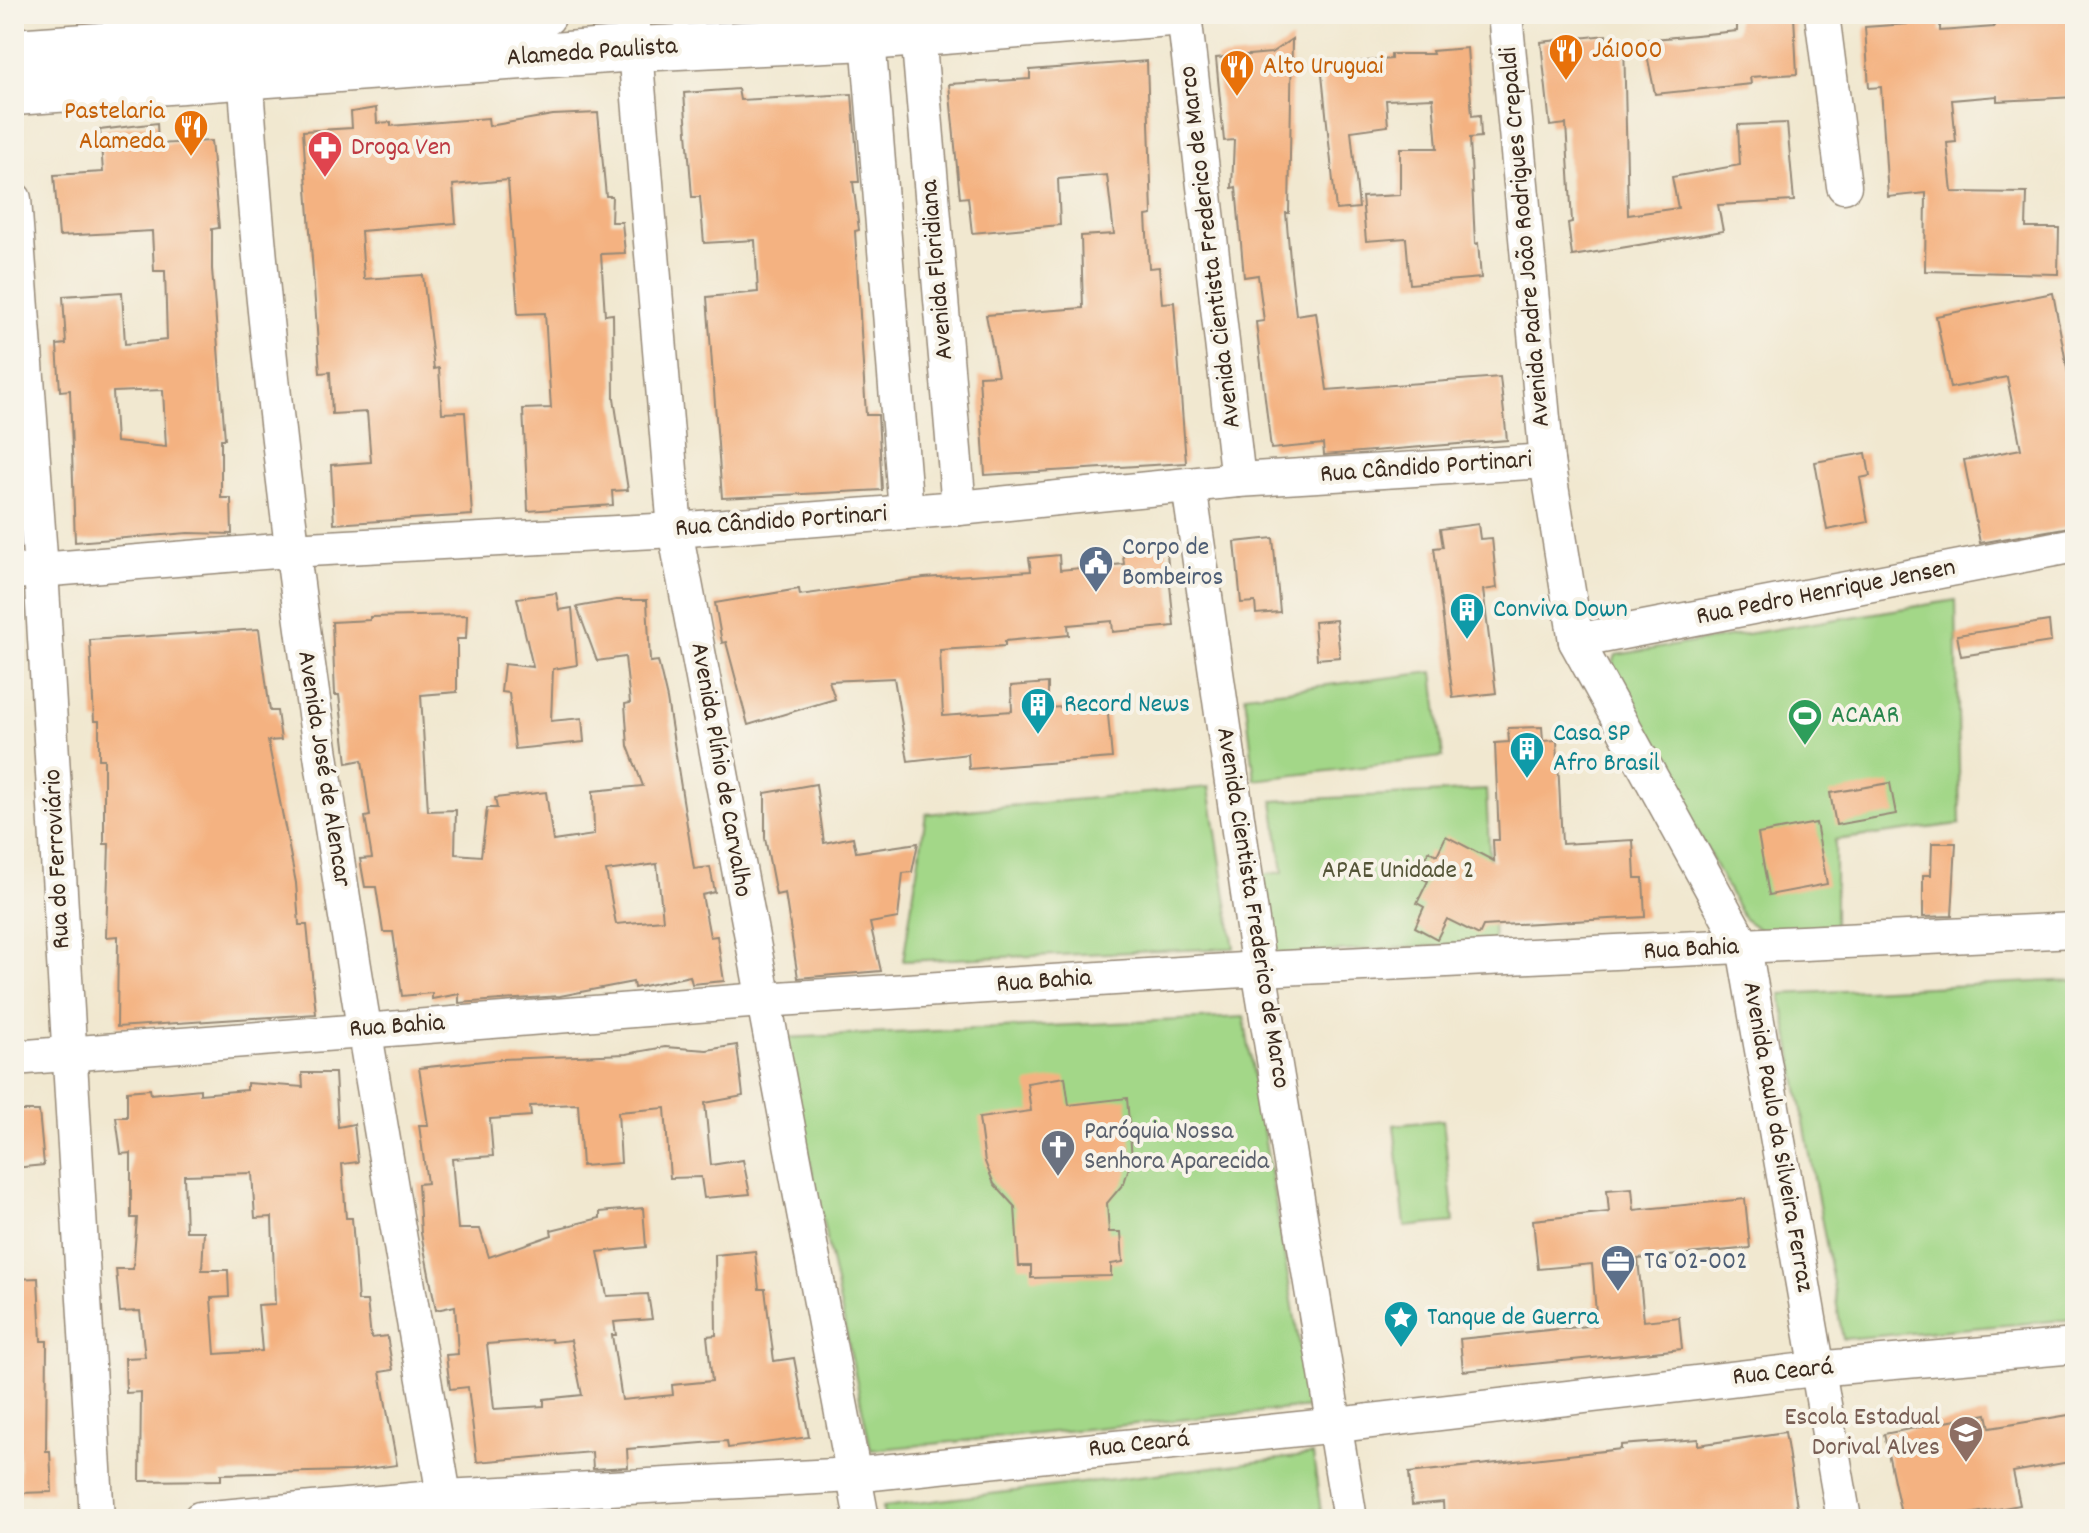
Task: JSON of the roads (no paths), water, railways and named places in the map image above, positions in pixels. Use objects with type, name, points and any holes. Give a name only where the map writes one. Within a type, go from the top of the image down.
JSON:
[{"type":"main road","name":"Alameda Paulista","points":[[14,93],[243,41],[544,14]]},
{"type":"main road","name":"Alameda Paulista","points":[[14,51],[243,41],[634,32],[868,38],[1170,14]]},
{"type":"street","name":"Avenida Cientista Frederico de Marco","points":[[1184,14],[1238,480]]},
{"type":"street","name":"Avenida Padre João Rodrigues Crepaldi","points":[[1505,14],[1547,461]]},
{"type":"street","points":[[1822,14],[1844,186]]},
{"type":"street","name":"Avenida Plínio de Carvalho","points":[[634,32],[675,530],[862,1519]]},
{"type":"street","name":"Avenida Floridiana","points":[[918,33],[959,508]]},
{"type":"street","name":"Avenida Floridiana","points":[[868,38],[906,512]]},
{"type":"street","name":"Avenida José de Alencar","points":[[243,41],[289,550],[364,1029],[446,1508]]},
{"type":"street","name":"Rua do Ferroviário","points":[[14,199],[28,571],[69,1054],[97,1519]]},
{"type":"street","name":"Rua Cândido Portinari","points":[[28,571],[289,550],[675,530],[959,508],[1238,480],[1547,461]]},
{"type":"street","name":"Avenida Paulo da Silveira Ferraz","points":[[1547,461],[1576,641],[1744,947],[1815,1369],[1844,1519]]},
{"type":"street","name":"Avenida Cientista Frederico de Marco","points":[[1189,486],[1259,969],[1337,1425],[1350,1519]]},
{"type":"street","name":"Rua Pedro Henrique Jensen","points":[[1576,641],[2075,545]]},
{"type":"street","name":"Rua Bahia","points":[[14,1058],[762,1000],[1259,969],[2075,930]]},
{"type":"street","name":"Rua Ceará","points":[[200,1519],[446,1508],[853,1475],[1337,1425],[1815,1369],[2075,1346]]},
{"type":"place","name":"Já1000","points":[[1566,82]]},
{"type":"place","name":"Alto Uruguai","points":[[1237,98]]},
{"type":"place","name":"Pastelaria Alameda","points":[[191,158]]},
{"type":"place","name":"Droga Ven","points":[[325,179]]},
{"type":"place","name":"Corpo de Bombeiros","points":[[1096,594]]},
{"type":"place","name":"Conviva Down","points":[[1467,641]]},
{"type":"place","name":"Record News","points":[[1038,736]]},
{"type":"place","name":"ACAAR","points":[[1805,747]]},
{"type":"place","name":"Casa SP Afro Brasil","points":[[1527,780]]},
{"type":"place","name":"Paróquia Nossa Senhora Aparecida","points":[[1058,1178]]},
{"type":"place","name":"TG 02-002","points":[[1618,1293]]},
{"type":"place","name":"Tanque de Guerra","points":[[1401,1349]]},
{"type":"place","name":"Escola Estadual Dorival Alves","points":[[1966,1464]]},
{"type":"park label","name":"APAE Unidade 2","points":[[1398,871]]}]
